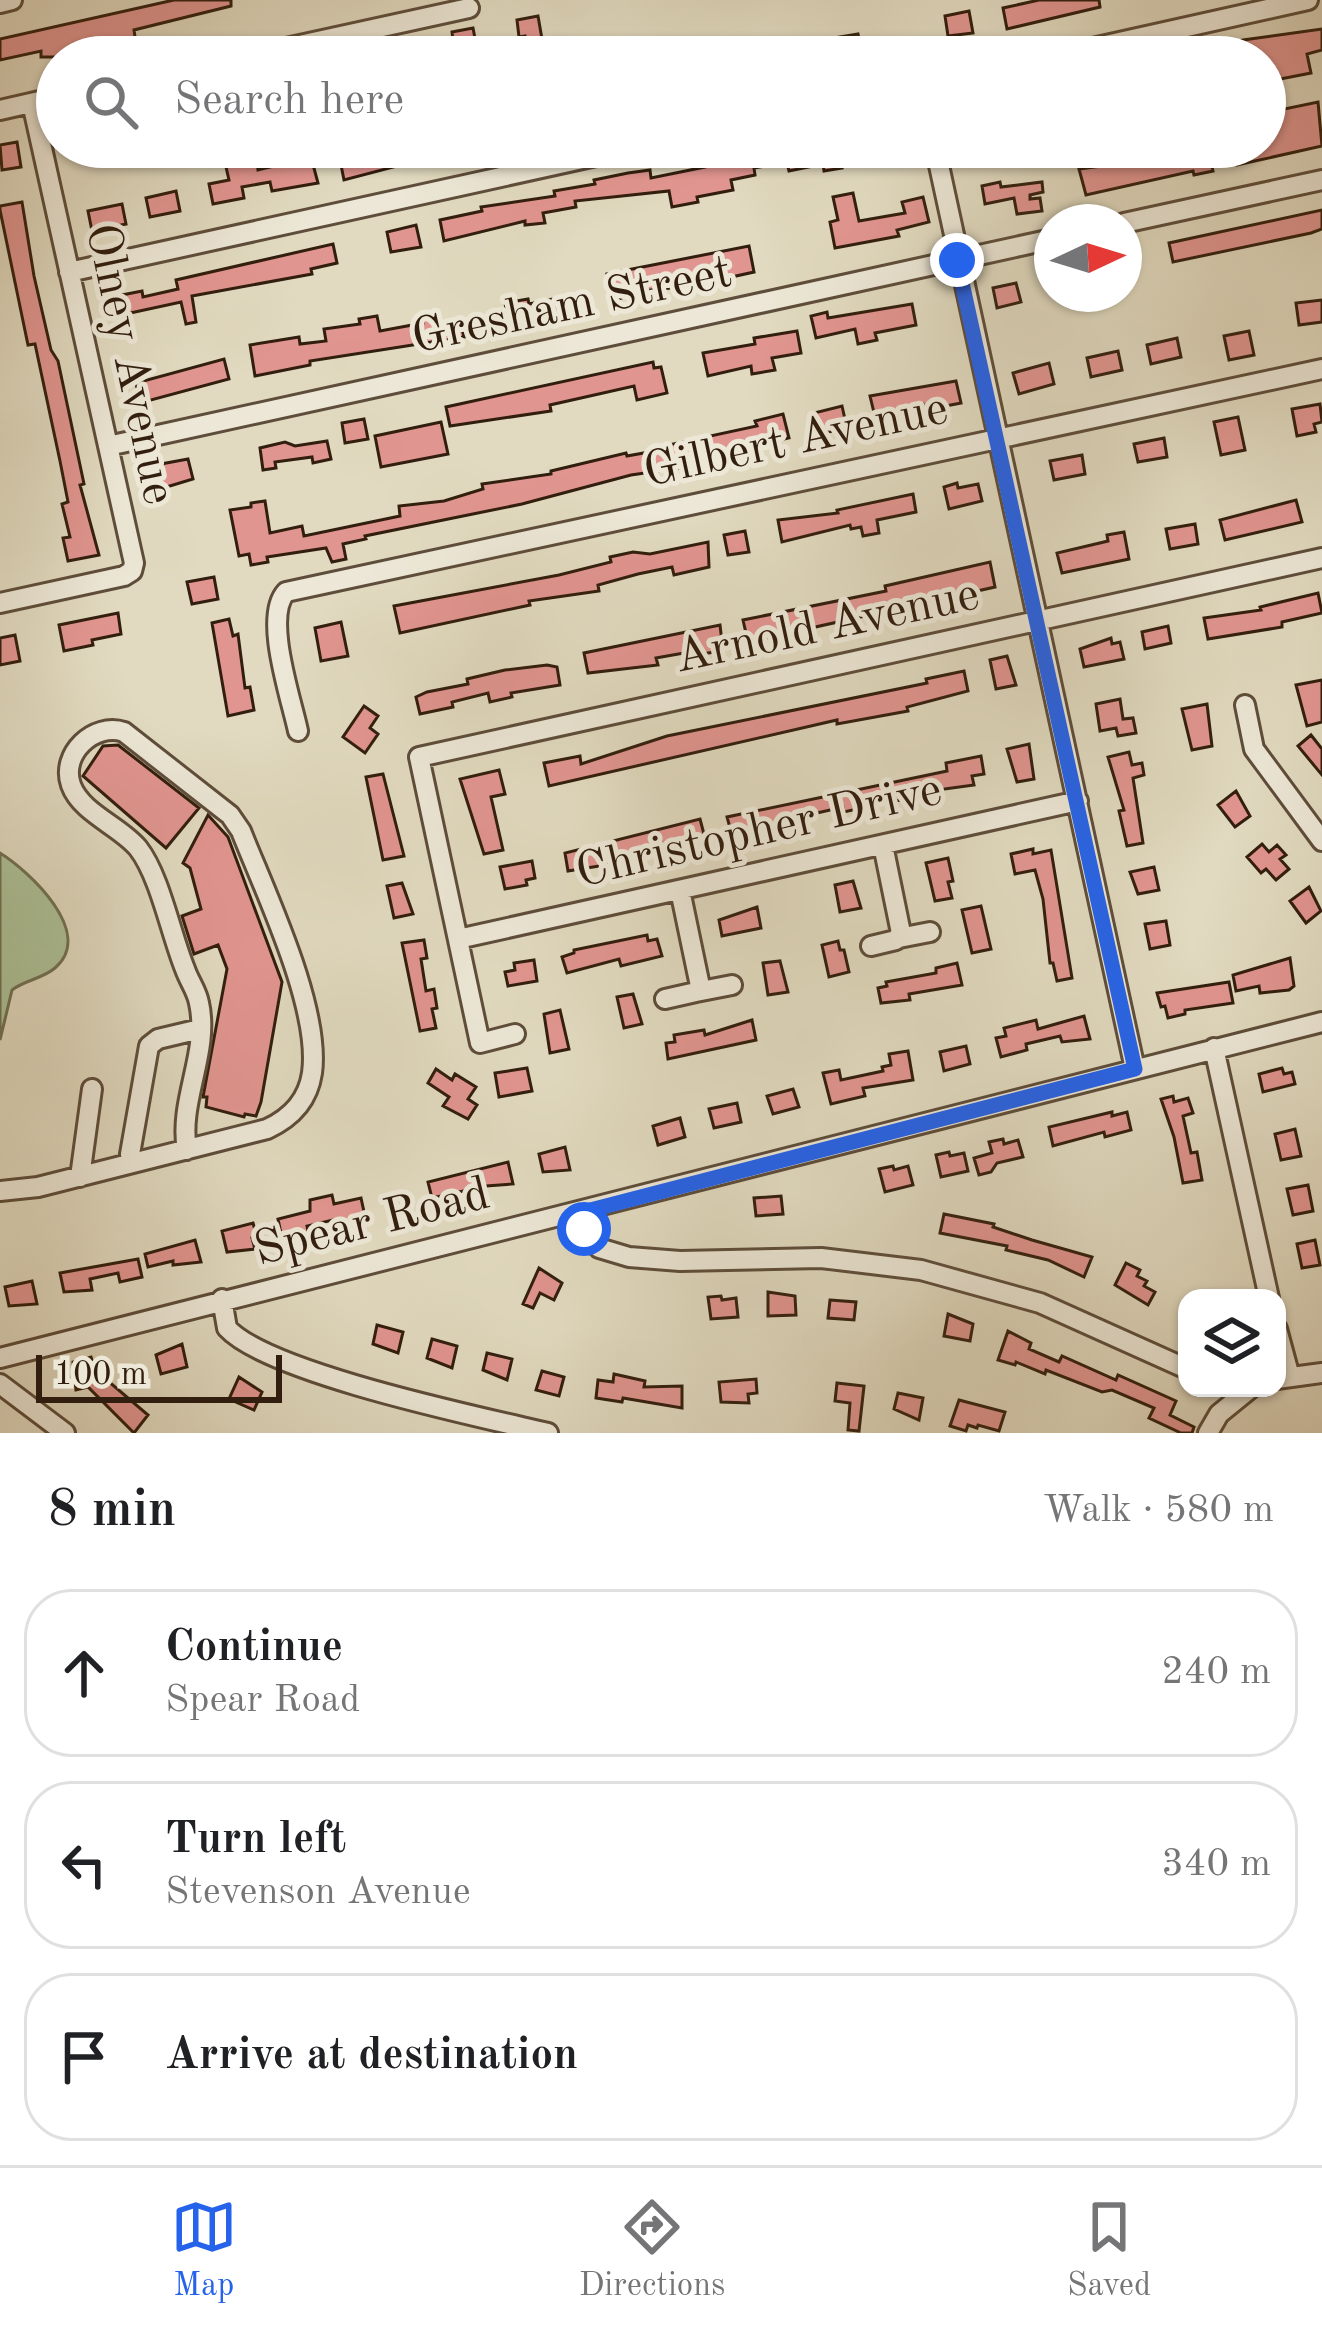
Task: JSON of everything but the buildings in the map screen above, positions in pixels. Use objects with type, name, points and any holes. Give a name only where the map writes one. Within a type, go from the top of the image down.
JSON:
[{"type":"street","points":[[0,3],[12,0]]},
{"type":"street","points":[[1146,36],[1308,0]]},
{"type":"street","points":[[341,36],[469,8]]},
{"type":"street","points":[[0,110],[36,102]]},
{"type":"street","name":"Olney Avenue","points":[[32,103],[36,121]]},
{"type":"street","name":"Olney Avenue","points":[[0,603],[125,576],[134,563],[46,168]]},
{"type":"street","points":[[69,272],[542,168]]},
{"type":"street","points":[[939,168],[1135,1069]]},
{"type":"street","points":[[1142,219],[1322,180]]},
{"type":"street","name":"Gresham Street","points":[[108,446],[1034,243]]},
{"type":"street","name":"Gilbert Avenue","points":[[298,731],[276,624],[277,602],[286,592],[1322,369]]},
{"type":"street","name":"Arnold Avenue","points":[[458,939],[419,757],[1322,558]]},
{"type":"street","points":[[1244,705],[1254,749],[1322,841]]},
{"type":"street","points":[[0,1191],[80,1177],[267,1130],[292,1114],[312,1075],[307,1022],[290,956],[236,821],[124,732],[104,729],[73,754],[69,764],[72,787],[142,855],[197,995],[200,1029],[186,1114],[187,1150]]},
{"type":"street","name":"Christopher Drive","points":[[458,939],[1078,801]]},
{"type":"street","points":[[883,844],[902,932],[899,938]]},
{"type":"street","points":[[680,890],[700,984],[696,992]]},
{"type":"street","points":[[871,946],[930,932]]},
{"type":"street","points":[[458,939],[480,1043],[515,1034]]},
{"type":"street","points":[[665,999],[732,985]]},
{"type":"street","name":"Spear Road","points":[[0,1358],[1322,1022]]},
{"type":"street","points":[[131,1163],[149,1046],[200,1029]]},
{"type":"street","points":[[1214,1048],[1267,1289]]},
{"type":"street","points":[[80,1177],[92,1089]]},
{"type":"street","points":[[575,1214],[599,1247],[629,1257],[680,1261],[821,1258],[921,1270],[1040,1303],[1178,1365]]},
{"type":"street","points":[[222,1299],[227,1328],[264,1354],[357,1384],[548,1433]]},
{"type":"street","points":[[1286,1378],[1322,1373]]},
{"type":"street","points":[[0,1384],[65,1433]]},
{"type":"street","points":[[1208,1433],[1235,1397]]},
{"type":"green space","points":[[0,853],[54,904],[68,938],[66,954],[55,968],[12,990],[0,1040]]},
{"type":"route","points":[[584,1229],[575,1214],[1135,1069],[957,260]]}]
